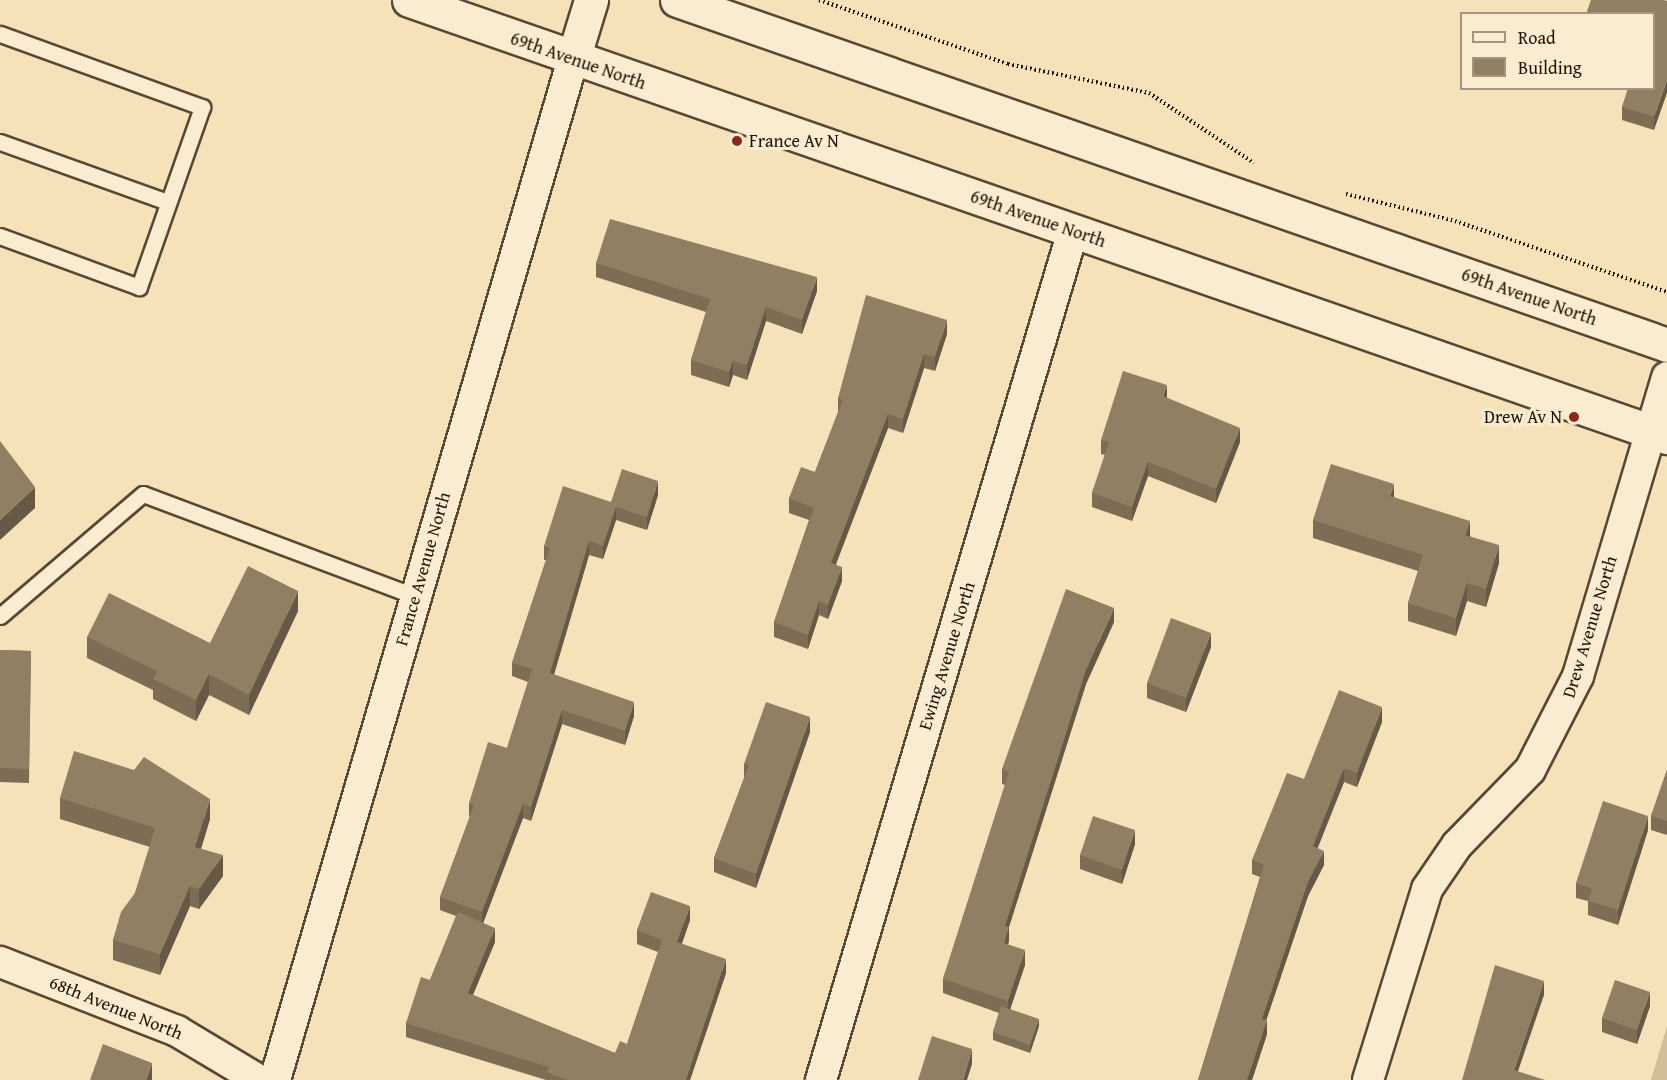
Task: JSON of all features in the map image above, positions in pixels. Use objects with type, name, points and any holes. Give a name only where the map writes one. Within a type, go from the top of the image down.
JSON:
[{"type":"street","name":"69th Avenue North","points":[[409,0],[573,59],[1658,434]]},
{"type":"street","points":[[573,59],[591,0]]},
{"type":"street","name":"69th Avenue North","points":[[677,0],[1667,345]]},
{"type":"street","name":"France Avenue North","points":[[275,1080],[573,59]]},
{"type":"street","name":"Ewing Avenue North","points":[[821,1080],[1073,231]]},
{"type":"street","name":"Drew Avenue North","points":[[1368,1080],[1427,889],[1457,845],[1530,770],[1570,696],[1658,434],[1667,377]]},
{"type":"street","name":"68th Avenue North","points":[[0,962],[177,1031],[259,1080]]},
{"type":"lane","points":[[0,34],[202,107],[139,286],[0,236]]},
{"type":"lane","points":[[0,142],[168,202]]},
{"type":"lane","points":[[0,616],[142,494],[415,596]]},
{"type":"path","points":[[819,0],[1008,64],[1149,93],[1262,166]]},
{"type":"path","points":[[1334,190],[1455,221],[1667,292]]},
{"type":"shaded area","points":[[1667,1026],[1667,1080],[1651,1080]]},
{"type":"building","points":[[1591,0],[1667,1],[1667,80],[1654,117],[1622,107],[1627,90],[1655,90],[1655,12],[1587,12]]},
{"type":"building","points":[[610,219],[817,277],[802,320],[766,307],[747,365],[733,361],[729,372],[691,360],[710,299],[596,263]]},
{"type":"building","points":[[866,295],[947,320],[935,357],[924,354],[903,419],[888,414],[831,563],[842,567],[828,605],[819,601],[808,635],[774,622],[814,508],[789,498],[801,467],[815,472],[843,400],[838,398]]},
{"type":"building","points":[[1123,371],[1167,385],[1163,396],[1240,428],[1216,489],[1148,462],[1132,507],[1092,493],[1109,442],[1101,440]]},
{"type":"building","points":[[0,441],[35,487],[0,520]]},
{"type":"building","points":[[1331,464],[1394,484],[1390,496],[1470,521],[1465,535],[1499,545],[1486,589],[1467,583],[1456,618],[1408,603],[1423,555],[1313,520]]},
{"type":"building","points":[[622,469],[658,481],[647,517],[616,507],[603,546],[589,541],[550,673],[634,702],[625,731],[562,710],[531,807],[523,804],[482,912],[440,897],[474,805],[469,803],[488,742],[507,748],[532,669],[512,663],[550,548],[544,546],[563,486],[611,502]]},
{"type":"building","points":[[248,566],[298,591],[249,695],[209,674],[196,700],[153,679],[157,671],[87,637],[109,593],[210,643]]},
{"type":"building","points":[[1066,589],[1114,608],[1086,670],[1005,926],[1009,927],[1004,943],[1025,950],[1008,1001],[943,979],[1009,772],[1002,769]]},
{"type":"building","points":[[1171,618],[1211,633],[1186,698],[1147,683]]},
{"type":"building","points":[[0,650],[31,651],[29,769],[0,768]]},
{"type":"building","points":[[1339,690],[1382,707],[1357,773],[1344,768],[1313,846],[1324,851],[1308,882],[1262,1019],[1267,1020],[1247,1080],[1198,1080],[1264,865],[1252,860],[1287,773],[1304,779]]},
{"type":"building","points":[[766,702],[810,717],[756,874],[714,858],[749,765],[744,764]]},
{"type":"building","points":[[74,751],[134,770],[144,757],[210,799],[195,847],[223,855],[199,889],[190,886],[160,954],[113,940],[121,912],[135,893],[155,828],[60,798]]},
{"type":"building","points":[[1667,770],[1667,821],[1651,816]]},
{"type":"building","points":[[1603,801],[1648,816],[1618,910],[1588,901],[1592,889],[1576,883]]},
{"type":"building","points":[[1093,816],[1135,830],[1122,870],[1080,855]]},
{"type":"building","points":[[651,892],[690,906],[677,942],[726,959],[686,1080],[567,1080],[547,1072],[549,1067],[406,1023],[421,977],[430,980],[458,912],[495,928],[468,993],[615,1053],[620,1041],[627,1044],[662,940],[637,930]]},
{"type":"building","points":[[1495,965],[1544,981],[1514,1070],[1545,1080],[1462,1080]]},
{"type":"building","points":[[1615,980],[1650,992],[1637,1030],[1602,1018]]},
{"type":"building","points":[[1001,1006],[1039,1019],[1030,1045],[993,1032]]},
{"type":"building","points":[[932,1036],[972,1049],[963,1080],[918,1080]]},
{"type":"building","points":[[103,1044],[152,1063],[146,1080],[90,1080]]},
{"type":"place","name":"France Av N","points":[[737,141]]},
{"type":"place","name":"Drew Av N","points":[[1574,417]]}]
